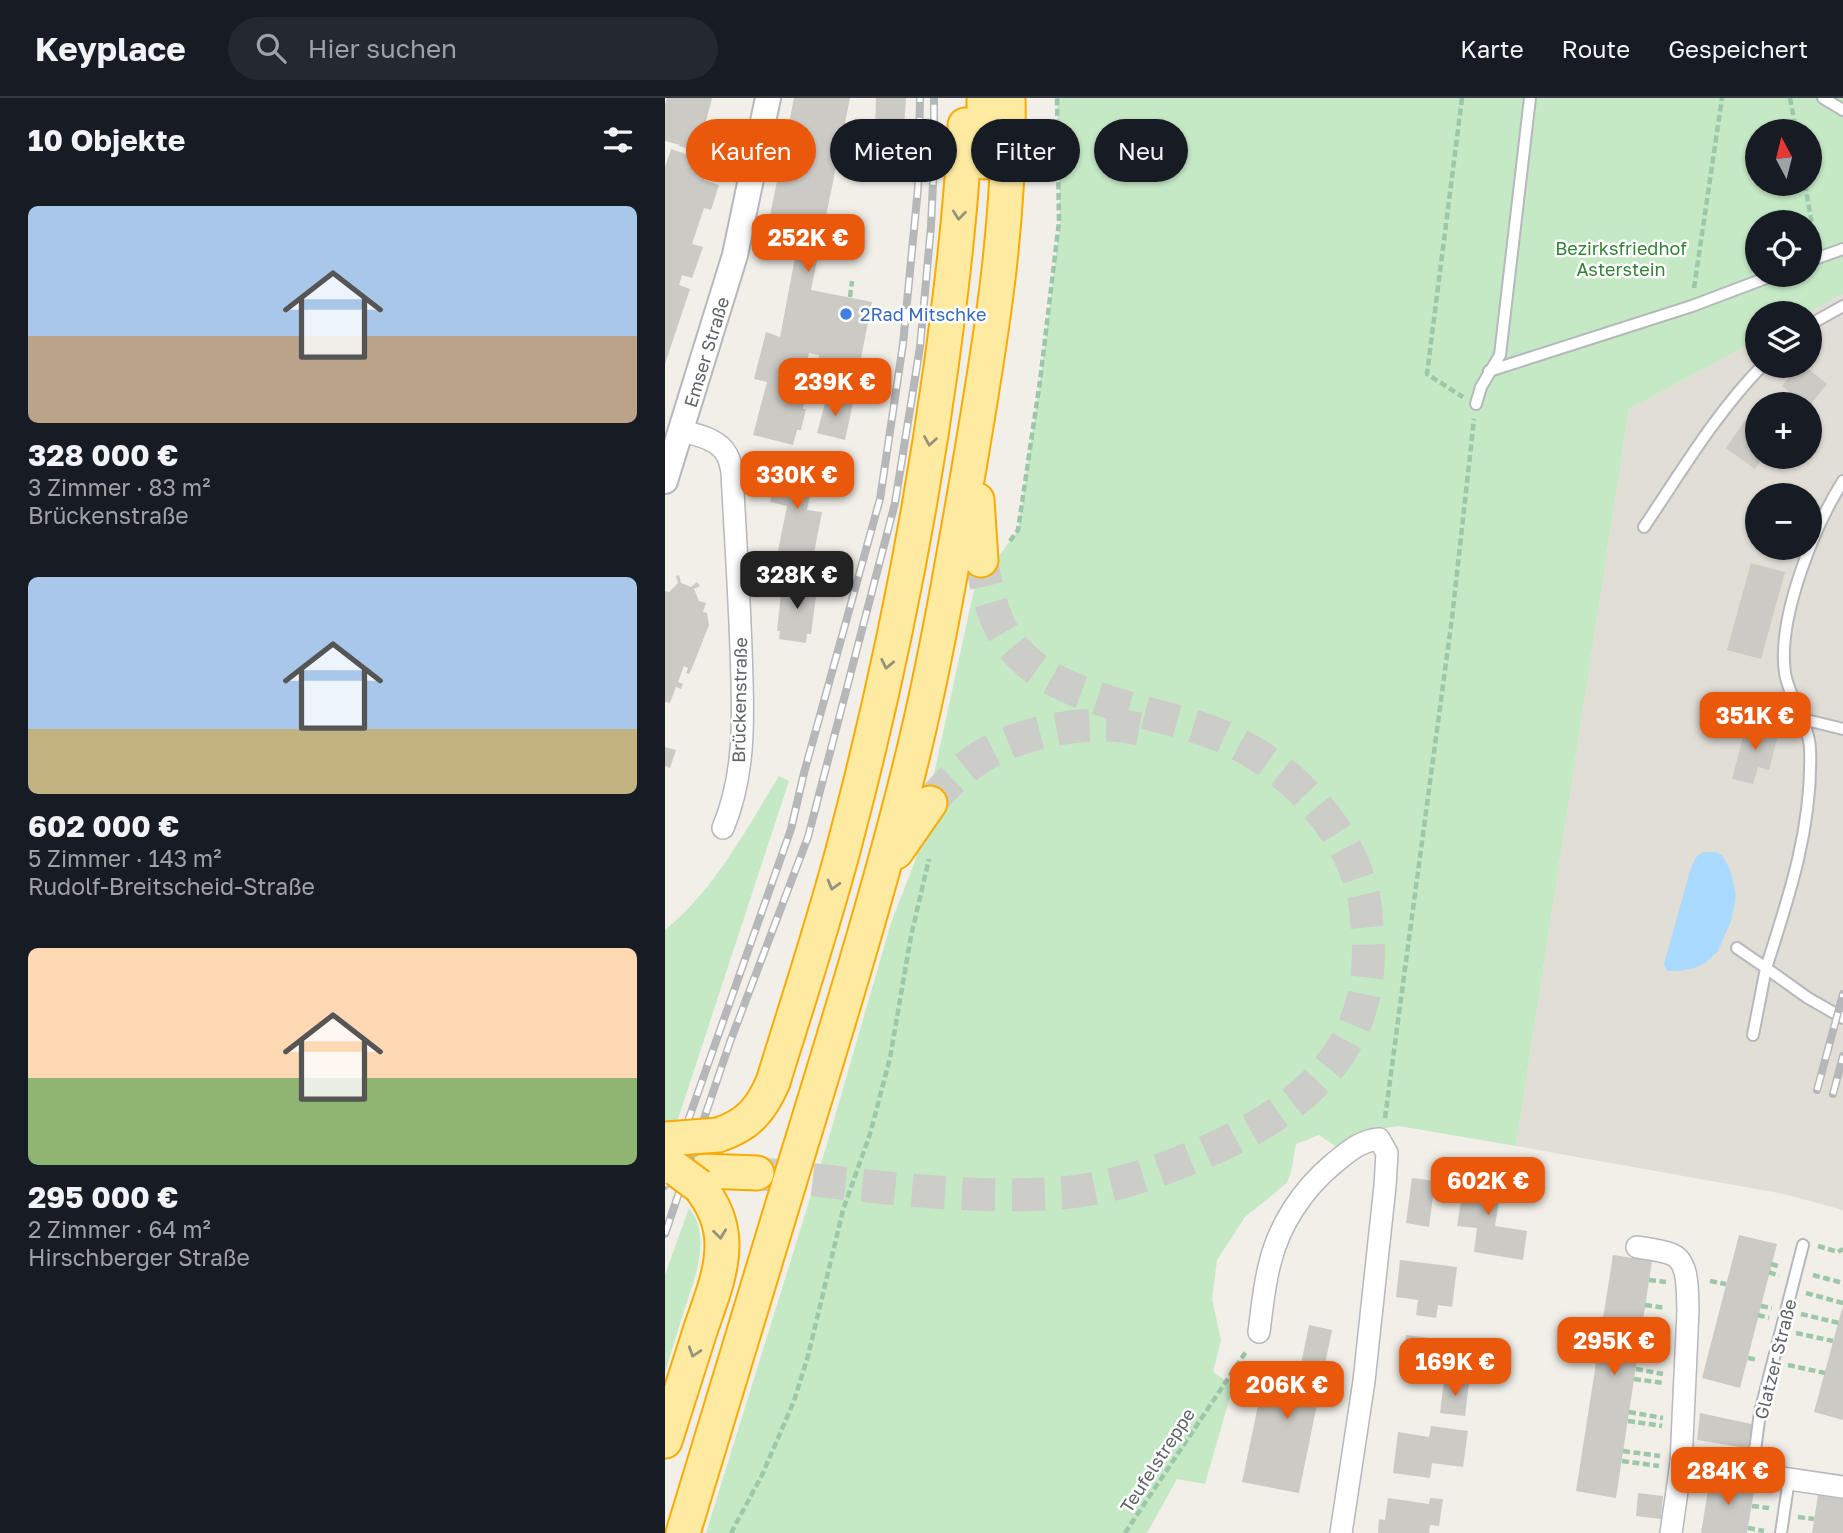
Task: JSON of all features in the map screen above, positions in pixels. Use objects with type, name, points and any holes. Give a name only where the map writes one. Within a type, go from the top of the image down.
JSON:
[{"type":"highway","points":[[696,1160],[743,1125],[756,1113],[766,1098],[846,839],[902,592],[929,450],[956,241],[964,163],[966,98]]},
{"type":"highway","points":[[665,1519],[838,961],[889,762],[936,540],[966,359],[983,209],[984,98]]},
{"type":"highway","points":[[683,1533],[842,1012],[881,878],[914,749],[937,646],[978,413],[1003,234],[1008,98]]},
{"type":"highway","points":[[978,413],[977,506],[981,560]]},
{"type":"highway","points":[[881,878],[930,803]]},
{"type":"highway","points":[[665,1139],[696,1160],[759,1164]]},
{"type":"highway","points":[[665,1441],[715,1287],[721,1257],[718,1220],[696,1160]]},
{"type":"street","name":"Emser Straße","points":[[665,481],[735,255],[768,98]]},
{"type":"street","name":"Brückenstraße","points":[[681,431],[704,437],[717,444],[727,454],[732,472],[740,610],[743,730],[732,807],[723,828]]},
{"type":"street","points":[[1259,1332],[1270,1263],[1279,1234],[1300,1198],[1326,1170],[1351,1149],[1364,1142],[1379,1139],[1387,1153],[1385,1186],[1363,1381],[1341,1533]]},
{"type":"street","points":[[1637,1247],[1674,1255],[1682,1264],[1687,1285],[1681,1463],[1671,1533]]},
{"type":"street","points":[[1681,1463],[1843,1487]]},
{"type":"lane","points":[[1476,404],[1481,387],[1500,355],[1530,98]]},
{"type":"lane","points":[[1823,98],[1843,110]]},
{"type":"lane","points":[[1822,257],[1843,249]]},
{"type":"lane","points":[[1489,371],[1692,306],[1745,286]]},
{"type":"lane","points":[[1822,318],[1843,306]]},
{"type":"lane","points":[[1644,527],[1702,441],[1751,378]]},
{"type":"lane","points":[[1753,1035],[1766,968],[1790,895],[1808,810],[1810,746],[1785,674],[1786,625],[1807,557],[1828,506],[1843,481]]},
{"type":"lane","points":[[1802,719],[1843,729]]},
{"type":"lane","points":[[1737,948],[1808,999],[1843,1018]]},
{"type":"lane","name":"Glatzer Straße","points":[[1752,1474],[1760,1412],[1803,1245]]},
{"type":"lane","points":[[1781,1533],[1789,1479]]},
{"type":"path","points":[[1379,1139],[1385,1119],[1450,632],[1476,404],[1427,374],[1462,98]]},
{"type":"path","points":[[1692,306],[1722,98]]},
{"type":"path","points":[[1790,98],[1794,119]]},
{"type":"path","points":[[850,298],[852,281]]},
{"type":"path","points":[[1803,1245],[1809,1244],[1838,1252],[1843,1249]]},
{"type":"path","points":[[1792,1290],[1843,1303]]},
{"type":"path","points":[[1786,1310],[1839,1322]]},
{"type":"path","points":[[1781,1330],[1833,1341]]},
{"type":"path","name":"Teufelstreppe","points":[[1125,1533],[1259,1332]]},
{"type":"path","points":[[1773,1362],[1825,1373]]},
{"type":"path","points":[[1629,1412],[1683,1425]]},
{"type":"path","points":[[1628,1422],[1683,1425]]},
{"type":"path","points":[[1623,1451],[1681,1463]]},
{"type":"path","points":[[1622,1461],[1681,1463]]},
{"type":"shaded area","points":[[1843,294],[1843,1210],[1784,1194],[1516,1146],[1629,409],[1745,346],[1745,378],[1822,378],[1822,305]]},
{"type":"green space","name":"Bezirksfriedhof Asterstein","points":[[1057,98],[1843,98],[1843,294],[1822,305],[1822,301],[1745,301],[1745,346],[1629,409],[1516,1146],[1399,1126],[1363,1131],[1337,1147],[1319,1135],[1296,1144],[1287,1183],[1245,1217],[1217,1260],[1212,1299],[1221,1340],[1213,1372],[1233,1386],[1205,1484],[1177,1479],[1147,1533],[706,1533],[827,1144],[891,923],[915,861],[974,590],[1018,530],[1060,223],[1059,182],[1080,182],[1080,119],[1058,119]]},
{"type":"green space","points":[[779,776],[789,781],[676,1125],[665,1125],[665,930],[683,914],[714,878]]},
{"type":"green space","points":[[689,1208],[700,1232],[699,1260],[665,1372],[665,1275]]},
{"type":"water","points":[[1704,852],[1716,852],[1723,856],[1731,872],[1736,896],[1731,921],[1718,951],[1705,963],[1695,968],[1667,971],[1664,964],[1690,871],[1696,857]]},
{"type":"building","points":[[667,98],[712,98],[707,119],[686,119],[686,148],[665,141]]},
{"type":"building","points":[[794,98],[850,98],[846,119],[830,119],[830,182],[833,182],[811,290],[872,302],[861,358],[866,358],[861,402],[847,398],[852,381],[856,377],[821,368],[818,365],[819,355],[809,353],[802,381],[806,381],[803,409],[806,409],[801,430],[797,430],[793,445],[753,435],[767,382],[754,379],[766,332],[780,337],[797,247],[765,240],[777,182],[816,182],[816,119],[790,119]]},
{"type":"building","points":[[876,98],[906,98],[905,119],[875,119]]},
{"type":"building","points":[[671,149],[686,154],[686,182],[710,182],[719,185],[711,210],[704,208],[692,244],[703,247],[692,278],[682,275],[679,285],[690,289],[665,364],[665,167]]},
{"type":"building","points":[[1788,378],[1820,378],[1827,384],[1821,392],[1789,392],[1782,386]]},
{"type":"building","points":[[827,396],[853,403],[845,440],[817,433]]},
{"type":"building","points":[[1745,420],[1745,462],[1726,448]]},
{"type":"building","points":[[778,465],[815,472],[807,510],[822,512],[813,558],[778,551],[787,506],[770,502]]},
{"type":"building","points":[[1751,563],[1785,572],[1761,659],[1727,650]]},
{"type":"building","points":[[679,575],[681,583],[691,587],[697,582],[700,586],[694,589],[699,601],[706,603],[703,612],[707,613],[709,625],[689,674],[686,673],[688,668],[684,666],[678,682],[683,684],[681,689],[676,687],[670,703],[665,702],[665,591],[669,592],[678,583],[676,576]]},
{"type":"building","points":[[799,577],[814,579],[813,588],[817,589],[811,634],[807,634],[806,643],[779,639],[780,631],[777,631],[782,584],[798,586]]},
{"type":"building","points":[[1747,722],[1779,730],[1769,770],[1758,767],[1753,784],[1732,779]]},
{"type":"building","points":[[665,747],[676,750],[670,768],[665,766]]},
{"type":"building","points":[[1466,1170],[1503,1176],[1495,1226],[1527,1231],[1523,1260],[1474,1252],[1477,1228],[1457,1226]]},
{"type":"building","points":[[1412,1178],[1435,1181],[1429,1227],[1406,1223]]},
{"type":"building","points":[[1739,1235],[1777,1244],[1740,1388],[1702,1378]]},
{"type":"building","points":[[1613,1255],[1652,1261],[1616,1498],[1576,1491]]},
{"type":"building","points":[[1400,1260],[1457,1267],[1452,1307],[1438,1305],[1436,1318],[1416,1315],[1418,1300],[1396,1297]]},
{"type":"building","points":[[1843,1309],[1843,1420],[1814,1412]]},
{"type":"building","points":[[1309,1325],[1332,1330],[1299,1493],[1242,1482],[1264,1377],[1297,1384]]},
{"type":"building","points":[[1406,1335],[1447,1340],[1441,1383],[1401,1378]]},
{"type":"building","points":[[1444,1380],[1469,1383],[1465,1416],[1440,1413]]},
{"type":"building","points":[[1700,1413],[1756,1425],[1752,1449],[1697,1440]]},
{"type":"building","points":[[1431,1426],[1468,1431],[1463,1467],[1432,1463],[1430,1478],[1393,1473],[1398,1432],[1429,1437]]},
{"type":"building","points":[[1710,1478],[1755,1486],[1747,1533],[1701,1533]]},
{"type":"building","points":[[1638,1493],[1663,1496],[1661,1519],[1636,1516]]},
{"type":"building","points":[[1818,1495],[1843,1499],[1843,1533],[1812,1533]]},
{"type":"building","points":[[1388,1498],[1429,1504],[1430,1498],[1443,1499],[1439,1526],[1430,1525],[1429,1533],[1378,1533],[1379,1519],[1385,1520]]},
{"type":"tunnel","points":[[763,1174],[987,1195],[1062,1193],[1134,1179],[1240,1136],[1303,1094],[1328,1068],[1348,1039],[1361,1006],[1368,968],[1364,898],[1356,871],[1344,846],[1311,800],[1269,762],[1219,735],[1082,693],[1037,670],[1013,647],[1000,628],[981,560]]},
{"type":"tunnel","points":[[930,803],[955,777],[980,757],[1018,739],[1061,728],[1082,726],[1123,726],[1155,732]]},
{"type":"railway","points":[[665,1186],[791,829],[880,499],[903,344],[918,188],[920,98]]},
{"type":"railway","points":[[665,1234],[730,1042],[808,837],[895,503],[920,347],[931,226],[934,98]]},
{"type":"railway","points":[[1817,1090],[1843,994]]},
{"type":"railway","points":[[1833,1094],[1843,1056]]},
{"type":"place","name":"2Rad Mitschke","points":[[846,314]]}]
